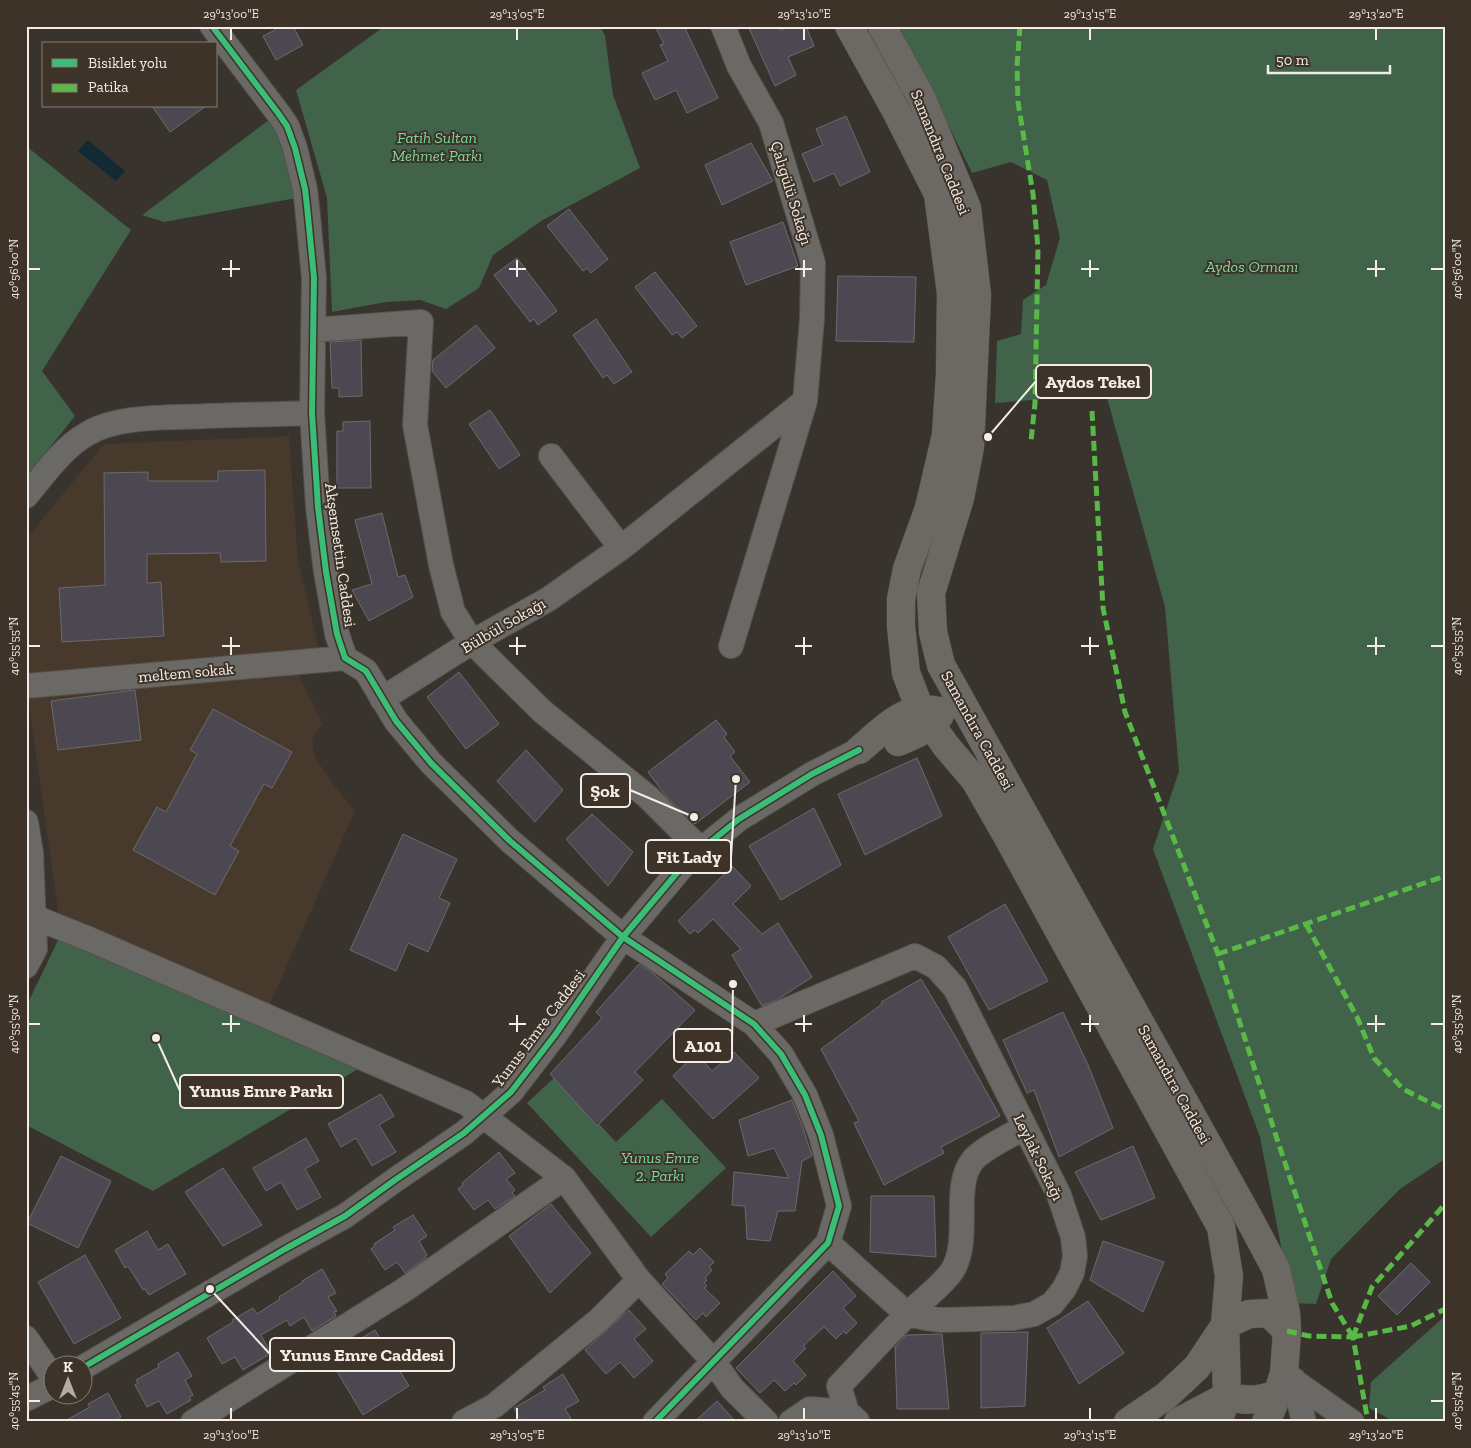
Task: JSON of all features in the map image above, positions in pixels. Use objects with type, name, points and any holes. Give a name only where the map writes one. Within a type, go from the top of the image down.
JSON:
[{"type":"main road","name":"Samandıra Caddesi","points":[[849,26],[896,111],[938,194],[951,293],[950,374],[946,435],[929,508],[907,569],[901,599],[901,626],[906,673],[923,725],[975,780],[1221,1227],[1229,1276],[1225,1325],[1227,1396],[1218,1422]]},
{"type":"main road","name":"Samandıra Caddesi","points":[[882,26],[922,99],[966,208],[977,295],[970,447],[960,498],[931,593],[933,632],[941,664],[1276,1269],[1286,1313],[1285,1382],[1266,1422]]},
{"type":"main road","points":[[923,725],[941,664]]},
{"type":"main road","points":[[859,750],[923,725],[961,726],[1011,789]]},
{"type":"main road","points":[[1128,1422],[1166,1396],[1197,1367],[1225,1325],[1249,1314],[1269,1313],[1287,1331]]},
{"type":"main road","points":[[1178,1422],[1227,1396],[1237,1400],[1267,1398],[1285,1382]]},
{"type":"street","name":"Akşemsettin Caddesi","points":[[212,26],[278,112],[286,126],[295,148],[305,189],[314,278],[312,413],[318,507],[326,572],[337,634],[345,658]]},
{"type":"street","name":"Çalıgülü Sokağı","points":[[723,26],[739,66],[770,123],[813,263],[812,319],[805,402],[731,646]]},
{"type":"street","points":[[313,330],[421,322],[414,425],[440,564],[453,612],[472,642],[542,712],[648,797],[701,850]]},
{"type":"street","name":"Bülbül Sokağı","points":[[382,698],[472,642],[547,600],[621,548],[805,402]]},
{"type":"street","points":[[26,496],[48,469],[72,445],[87,433],[106,426],[126,421],[165,418],[312,413]]},
{"type":"street","points":[[551,456],[621,548]]},
{"type":"street","points":[[345,658],[366,671],[396,721],[431,764],[510,841],[622,937],[754,1024],[781,1054],[805,1095],[821,1135],[839,1206],[828,1243],[655,1422]]},
{"type":"street","name":"meltem sokak","points":[[26,686],[345,658]]},
{"type":"street","name":"Yunus Emre Caddesi","points":[[92,1362],[345,1216],[464,1133],[511,1092],[555,1035],[622,937],[687,861],[739,820],[812,774],[859,750]]},
{"type":"street","points":[[26,822],[30,853],[35,949],[26,966]]},
{"type":"street","points":[[34,917],[89,939],[466,1104],[484,1116],[564,1178],[639,1280],[713,1361],[732,1388],[766,1422]]},
{"type":"street","name":"Leylak Sokağı","points":[[754,1024],[915,956],[936,966],[955,988],[1059,1194],[1073,1238],[1075,1256],[1072,1273],[1064,1289],[1052,1304],[1034,1314],[1014,1318],[942,1320],[907,1314]]},
{"type":"street","points":[[853,1417],[839,1386],[907,1314],[946,1278],[956,1262],[960,1249],[964,1182],[969,1166],[981,1153],[1025,1127]]},
{"type":"street","points":[[192,1422],[404,1290],[564,1178]]},
{"type":"street","points":[[828,1243],[907,1314]]},
{"type":"street","points":[[464,1422],[494,1406],[599,1320],[639,1280]]},
{"type":"street","points":[[26,1338],[42,1361]]},
{"type":"street","points":[[1285,1382],[1304,1422]]},
{"type":"street","points":[[1285,1382],[1352,1422]]},
{"type":"street","points":[[26,1399],[42,1391]]},
{"type":"street","points":[[791,1422],[810,1409],[853,1417]]},
{"type":"shaded area","points":[[289,436],[298,561],[319,649],[26,675],[26,539],[104,444]]},
{"type":"shaded area","points":[[296,670],[323,724],[316,731],[312,741],[315,757],[336,788],[355,811],[266,1013],[59,918],[28,698]]},
{"type":"green space","name":"Fatih Sultan Mehmet Parkı","points":[[385,26],[600,26],[605,36],[613,95],[640,168],[541,221],[493,255],[479,288],[446,309],[420,300],[386,302],[332,312],[327,198],[296,90]]},
{"type":"green space","name":"Aydos Ormanı","points":[[899,26],[1445,26],[1445,1159],[1400,1189],[1331,1259],[1316,1304],[1292,1303],[1260,1137],[1153,849],[1179,771],[1165,607],[1106,394],[995,403],[997,341],[1021,334],[1023,300],[1046,285],[1060,238],[1047,180],[1011,162],[972,173]]},
{"type":"green space","points":[[273,117],[302,197],[164,222],[142,215]]},
{"type":"green space","points":[[26,146],[131,230],[42,371],[75,416],[26,477]]},
{"type":"green space","points":[[59,938],[358,1069],[153,1191],[26,1125],[26,1007]]},
{"type":"green space","name":"Yunus Emre 2. Parkı","points":[[555,1077],[616,1142],[662,1099],[726,1168],[651,1237],[527,1103]]},
{"type":"green space","points":[[1445,1316],[1445,1422],[1395,1422],[1369,1408],[1371,1382]]},
{"type":"water","points":[[88,140],[125,171],[116,181],[78,151]]},
{"type":"building","points":[[273,26],[293,26],[303,45],[276,60],[263,36],[275,30]]},
{"type":"building","points":[[655,26],[684,26],[718,98],[687,113],[676,90],[655,100],[642,73],[668,61],[660,45],[664,44]]},
{"type":"building","points":[[748,26],[778,26],[780,30],[793,26],[806,26],[814,46],[788,57],[796,75],[775,86]]},
{"type":"building","points":[[153,108],[203,108],[170,132]]},
{"type":"building","points":[[846,116],[870,172],[840,186],[834,173],[814,182],[802,154],[823,145],[816,129]]},
{"type":"building","points":[[751,143],[773,181],[722,205],[705,165]]},
{"type":"building","points":[[569,209],[608,259],[591,273],[587,268],[583,271],[547,226]]},
{"type":"building","points":[[783,222],[798,266],[746,285],[730,242]]},
{"type":"building","points":[[517,258],[557,311],[538,325],[534,319],[530,322],[494,275]]},
{"type":"building","points":[[655,272],[697,326],[682,338],[677,332],[672,335],[635,287]]},
{"type":"building","points":[[838,276],[916,277],[914,342],[836,341]]},
{"type":"building","points":[[596,319],[632,372],[614,384],[607,375],[603,378],[573,335]]},
{"type":"building","points":[[476,325],[495,348],[446,388],[432,371],[433,360]]},
{"type":"building","points":[[361,340],[362,396],[339,397],[339,388],[332,388],[330,342]]},
{"type":"building","points":[[490,410],[520,455],[499,469],[469,424]]},
{"type":"building","points":[[370,421],[371,488],[337,488],[337,431],[343,431],[343,422]]},
{"type":"building","points":[[265,470],[266,561],[221,562],[220,553],[147,554],[147,583],[161,582],[164,636],[62,642],[59,588],[105,585],[104,473],[148,472],[148,481],[218,481],[218,471]]},
{"type":"building","points":[[382,513],[398,577],[405,575],[413,597],[369,621],[352,590],[372,584],[355,520]]},
{"type":"building","points":[[459,672],[499,724],[466,749],[427,697]]},
{"type":"building","points":[[135,690],[141,740],[58,750],[51,701]]},
{"type":"building","points":[[213,709],[292,752],[272,788],[264,784],[230,846],[239,851],[215,895],[133,850],[157,807],[166,812],[197,754],[190,750]]},
{"type":"building","points":[[716,720],[727,734],[724,737],[735,752],[730,756],[750,782],[695,824],[666,796],[648,772]]},
{"type":"building","points":[[526,750],[563,790],[535,822],[497,781]]},
{"type":"building","points":[[917,758],[942,816],[865,855],[838,794]]},
{"type":"building","points":[[814,808],[841,865],[781,900],[749,846]]},
{"type":"building","points":[[592,814],[633,852],[608,886],[566,839]]},
{"type":"building","points":[[403,834],[457,859],[439,898],[450,903],[428,952],[408,943],[396,971],[350,950]]},
{"type":"building","points":[[732,866],[751,886],[733,904],[762,934],[778,923],[812,977],[777,1000],[762,1006],[732,955],[741,949],[713,919],[698,933],[695,930],[690,934],[678,921]]},
{"type":"building","points":[[1005,904],[1048,981],[989,1010],[948,937]]},
{"type":"building","points":[[639,964],[654,974],[695,1010],[635,1072],[643,1080],[597,1126],[550,1074],[602,1018],[596,1012]]},
{"type":"building","points":[[921,979],[1000,1116],[941,1147],[944,1153],[884,1185],[854,1123],[859,1121],[821,1049],[882,1004],[881,1002]]},
{"type":"building","points":[[1063,1012],[1088,1065],[1113,1128],[1059,1157],[1034,1090],[1027,1093],[1003,1040]]},
{"type":"building","points":[[734,1052],[759,1078],[713,1119],[673,1076],[696,1053],[712,1071]]},
{"type":"building","points":[[381,1094],[394,1116],[379,1125],[396,1152],[372,1166],[356,1138],[341,1147],[328,1124]]},
{"type":"building","points":[[792,1100],[812,1156],[802,1161],[795,1211],[778,1211],[770,1241],[747,1239],[745,1206],[732,1205],[734,1172],[789,1178],[774,1148],[748,1156],[739,1120]]},
{"type":"building","points":[[306,1138],[319,1161],[305,1169],[321,1197],[297,1210],[281,1182],[266,1191],[253,1168]]},
{"type":"building","points":[[1133,1146],[1155,1198],[1101,1220],[1075,1172]]},
{"type":"building","points":[[499,1152],[515,1173],[506,1179],[515,1190],[512,1193],[515,1196],[495,1209],[488,1200],[474,1210],[458,1189],[463,1185],[462,1183]]},
{"type":"building","points":[[61,1156],[111,1181],[78,1248],[27,1223]]},
{"type":"building","points":[[223,1168],[262,1225],[223,1246],[185,1192]]},
{"type":"building","points":[[871,1196],[934,1196],[936,1257],[870,1252]]},
{"type":"building","points":[[551,1204],[591,1253],[550,1293],[509,1236]]},
{"type":"building","points":[[413,1215],[427,1236],[419,1241],[427,1255],[425,1256],[426,1258],[405,1273],[397,1262],[385,1270],[371,1249],[375,1246],[374,1244],[395,1230],[393,1227]]},
{"type":"building","points":[[147,1231],[158,1250],[168,1244],[186,1274],[149,1295],[145,1289],[143,1290],[128,1266],[125,1268],[115,1250]]},
{"type":"building","points":[[1103,1241],[1164,1262],[1143,1312],[1090,1280]]},
{"type":"building","points":[[700,1248],[714,1262],[709,1267],[712,1270],[705,1278],[707,1280],[704,1283],[707,1286],[704,1288],[720,1303],[706,1317],[703,1313],[696,1320],[662,1284],[668,1278],[665,1274],[689,1251],[693,1255]]},
{"type":"building","points":[[85,1255],[121,1318],[74,1344],[38,1282]]},
{"type":"building","points":[[1411,1263],[1430,1282],[1397,1315],[1378,1296]]},
{"type":"building","points":[[322,1269],[336,1293],[328,1297],[337,1311],[334,1312],[336,1316],[312,1331],[304,1317],[290,1326],[287,1320],[261,1335],[270,1351],[266,1353],[268,1355],[243,1370],[235,1357],[222,1364],[207,1338],[253,1308],[257,1314],[280,1299],[279,1297],[302,1281]]},
{"type":"building","points":[[833,1271],[856,1296],[843,1308],[857,1323],[846,1334],[844,1331],[836,1339],[824,1327],[803,1346],[806,1348],[793,1361],[806,1375],[796,1385],[794,1383],[785,1391],[774,1380],[760,1393],[736,1368]]},
{"type":"building","points":[[1088,1301],[1124,1353],[1079,1384],[1047,1328]]},
{"type":"building","points":[[629,1310],[646,1329],[634,1339],[653,1361],[634,1378],[620,1362],[606,1374],[585,1350]]},
{"type":"building","points":[[375,1330],[409,1386],[363,1415],[329,1358]]},
{"type":"building","points":[[1028,1332],[1025,1406],[981,1408],[981,1333]]},
{"type":"building","points":[[942,1334],[949,1409],[897,1409],[895,1347],[906,1335]]},
{"type":"building","points":[[178,1352],[192,1376],[185,1380],[193,1395],[189,1397],[191,1400],[167,1414],[159,1401],[147,1407],[135,1385],[138,1383],[136,1380],[159,1367],[158,1364]]},
{"type":"building","points":[[563,1374],[579,1401],[565,1409],[573,1422],[522,1422],[514,1408],[545,1390],[543,1387]]},
{"type":"building","points":[[108,1393],[121,1417],[112,1422],[63,1422],[92,1406],[92,1402]]},
{"type":"building","points":[[717,1401],[736,1422],[694,1422]]},
{"type":"marked path","points":[[1020,26],[1017,66],[1018,102],[1033,194],[1038,248],[1035,403],[1031,441]]},
{"type":"marked path","points":[[1092,411],[1103,608],[1125,712],[1218,954],[1332,1303],[1353,1337]]},
{"type":"marked path","points":[[1218,954],[1445,876]]},
{"type":"marked path","points":[[1306,924],[1357,1017],[1374,1058],[1403,1089],[1445,1110]]},
{"type":"marked path","points":[[1353,1337],[1372,1287],[1445,1204]]},
{"type":"marked path","points":[[1353,1337],[1411,1326],[1445,1309]]},
{"type":"marked path","points":[[1287,1331],[1309,1336],[1353,1337],[1368,1422]]},
{"type":"cycle path","points":[[212,26],[287,126],[295,148],[305,189],[314,278],[312,413],[318,507],[326,572],[337,634],[345,658],[366,671],[396,721],[431,763],[510,841],[623,937],[754,1024],[781,1054],[805,1095],[821,1135],[839,1206],[828,1243],[655,1422]]},
{"type":"cycle path","points":[[92,1362],[345,1216],[464,1133],[511,1092],[555,1035],[623,937],[687,861],[739,819],[812,774],[859,750]]},
{"type":"place","name":"Aydos Tekel","points":[[988,437]]},
{"type":"place","name":"Fit Lady","points":[[736,779]]},
{"type":"place","name":"Şok","points":[[694,817]]},
{"type":"place","name":"A101","points":[[733,984]]},
{"type":"place","name":"Yunus Emre Parkı","points":[[156,1038]]},
{"type":"place","name":"Yunus Emre Caddesi","points":[[210,1289]]}]
